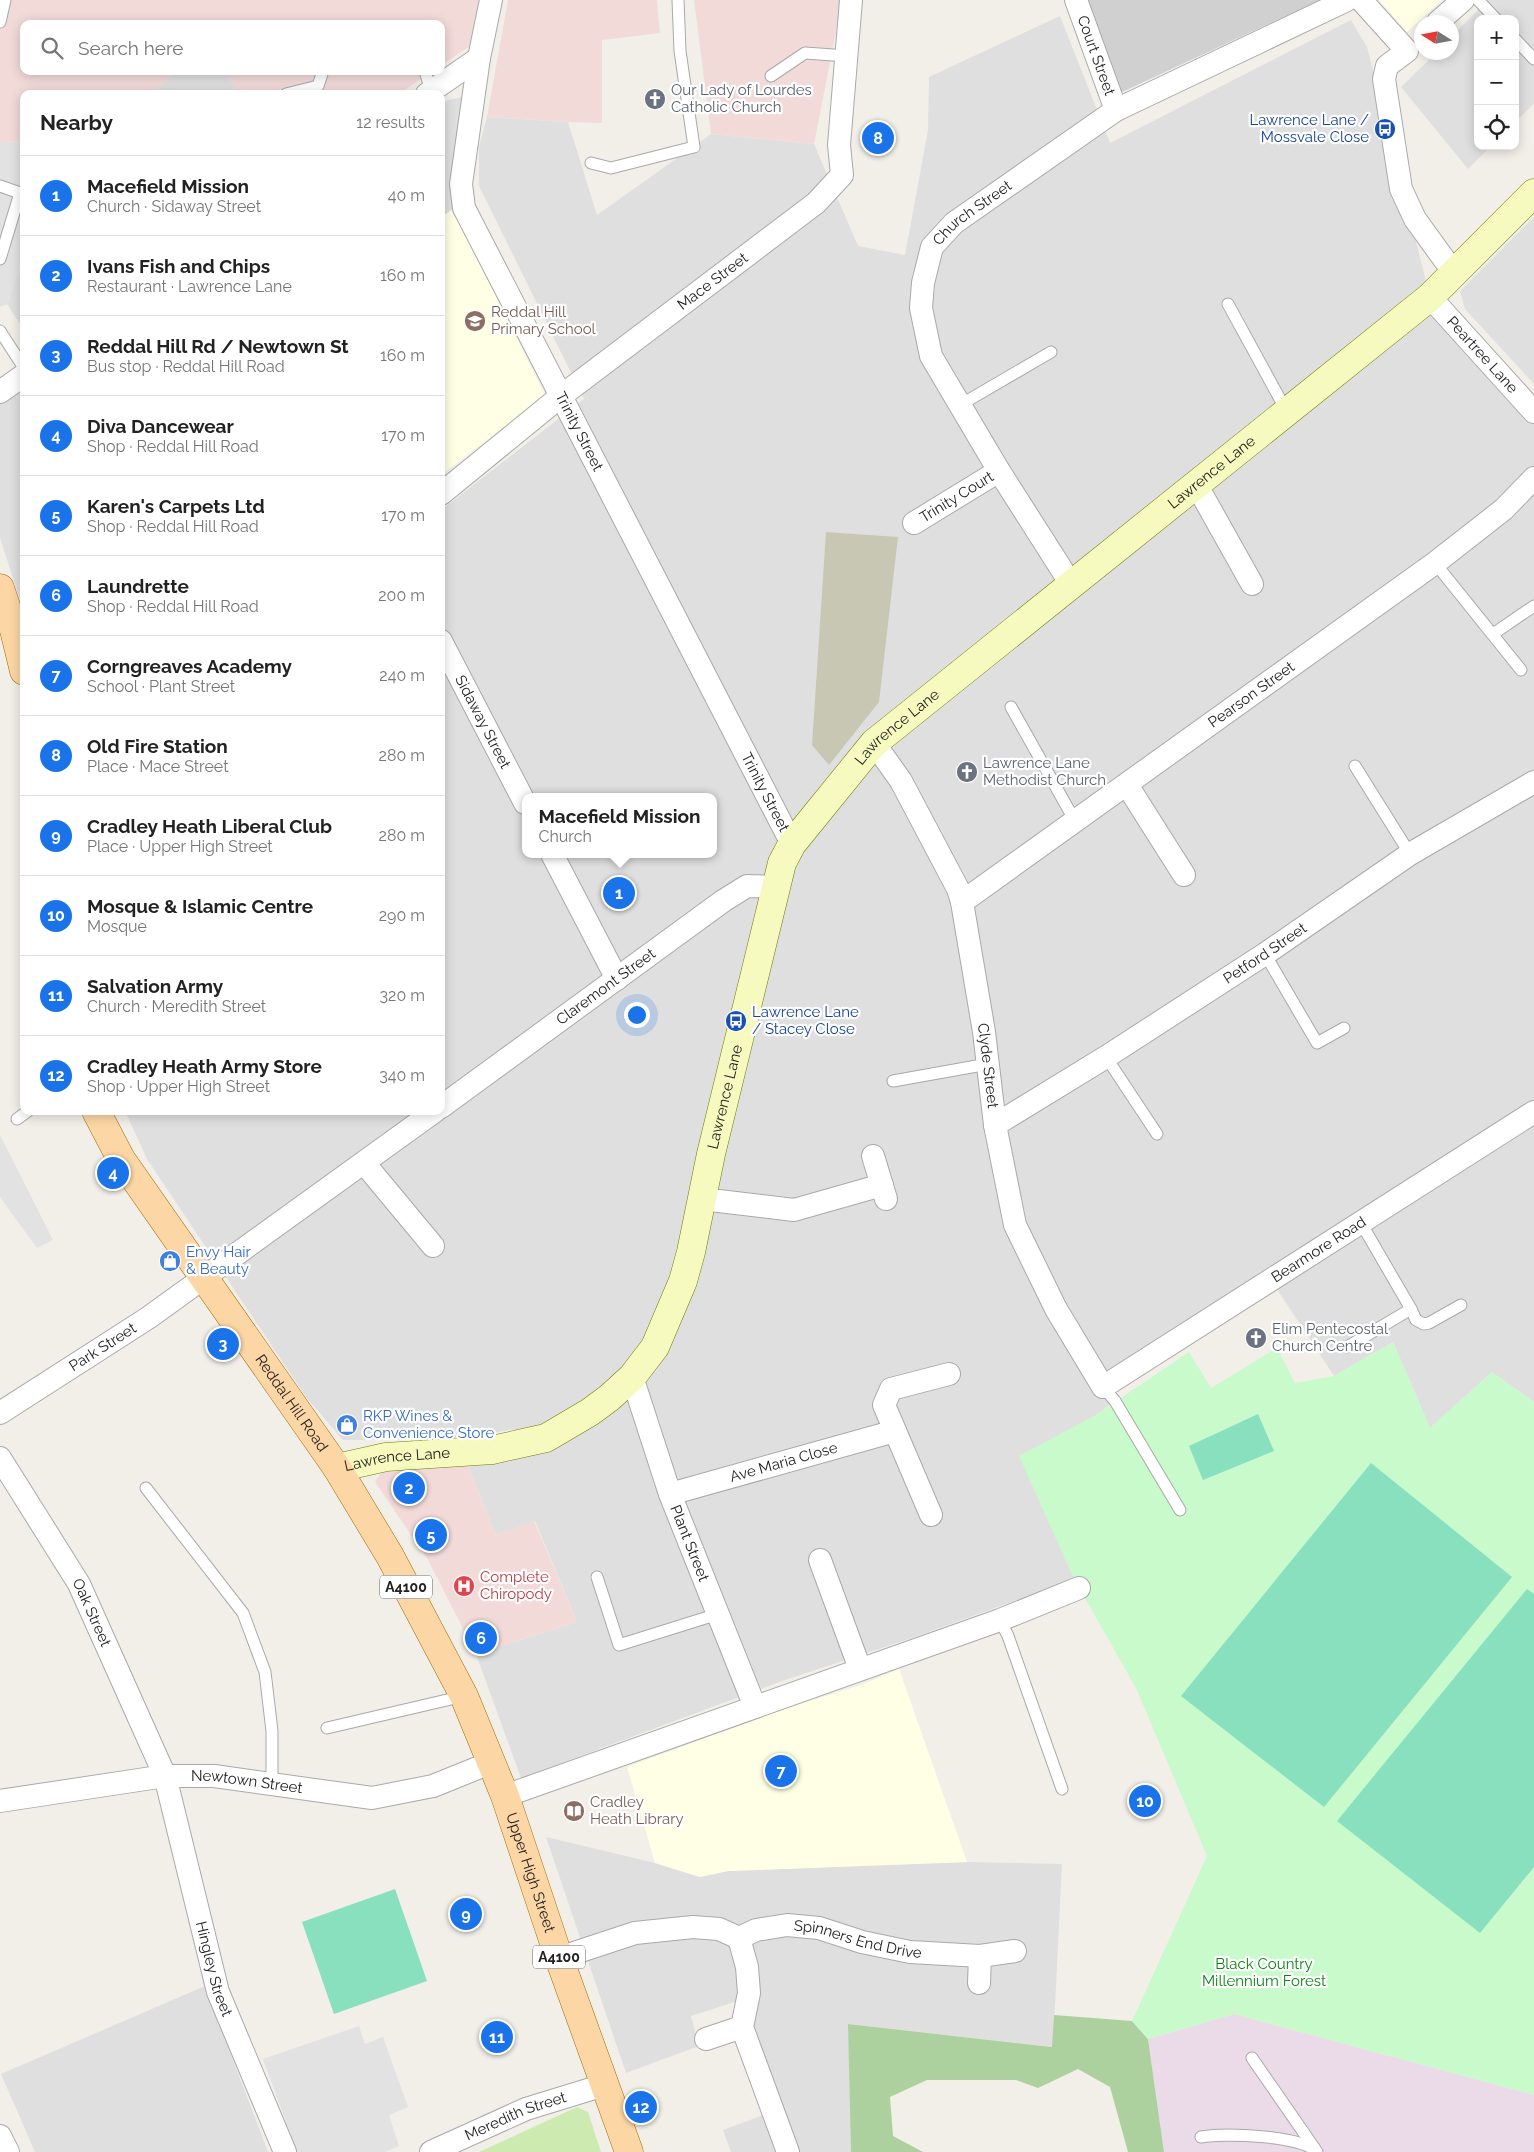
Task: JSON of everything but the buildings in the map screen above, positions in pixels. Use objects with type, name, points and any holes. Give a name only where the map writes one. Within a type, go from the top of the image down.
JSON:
[{"type":"main road","points":[[0,588],[20,655]]},
{"type":"main road","name":"Reddal Hill Road","points":[[98,1115],[121,1159],[337,1468],[390,1556],[466,1703]]},
{"type":"main road","name":"Upper High Street","points":[[466,1703],[505,1796],[629,2152]]},
{"type":"street","name":"Trinity Street","points":[[491,0],[479,58],[461,184],[464,208],[792,844]]},
{"type":"street","name":"Mace Street","points":[[445,491],[562,396],[816,203],[842,176],[839,145],[852,0]]},
{"type":"street","name":"Court Street","points":[[1076,0],[1116,110]]},
{"type":"street","name":"Church Street","points":[[1071,584],[999,471],[931,356],[924,331],[921,308],[923,283],[932,247],[954,223],[1116,110],[1347,0]]},
{"type":"street","points":[[1361,0],[1414,44],[1387,66],[1384,78],[1402,189],[1415,219],[1454,273]]},
{"type":"street","points":[[1446,15],[1463,0]]},
{"type":"street","points":[[428,85],[479,58]]},
{"type":"street","name":"Lawrence Lane","points":[[337,1468],[386,1457],[492,1450],[546,1438],[590,1412],[632,1377],[655,1347],[683,1281],[778,887],[782,863],[792,844],[874,743],[1430,297],[1534,193]]},
{"type":"street","name":"Peartree Lane","points":[[1430,297],[1534,412]]},
{"type":"street","points":[[0,392],[20,378]]},
{"type":"street","name":"Trinity Court","points":[[914,523],[999,471]]},
{"type":"street","name":"Pearson Street","points":[[962,902],[1435,563],[1504,509],[1534,478]]},
{"type":"street","points":[[1196,484],[1252,584]]},
{"type":"street","name":"Sidaway Street","points":[[445,649],[522,797]]},
{"type":"street","name":"Clyde Street","points":[[874,743],[901,781],[958,889],[962,902],[988,1064],[995,1125],[1015,1225],[1056,1309],[1103,1387]]},
{"type":"street","name":"Petford Street","points":[[995,1125],[1106,1057],[1265,954],[1410,854],[1534,782]]},
{"type":"street","points":[[1126,785],[1184,875]]},
{"type":"street","points":[[554,858],[617,980]]},
{"type":"street","name":"Claremont Street","points":[[445,1104],[723,901],[747,886],[778,887]]},
{"type":"street","name":"Bearmore Road","points":[[1103,1387],[1534,1112]]},
{"type":"street","points":[[204,1279],[429,1115]]},
{"type":"street","points":[[702,1199],[794,1210],[884,1192],[873,1156]]},
{"type":"street","points":[[364,1162],[433,1246]]},
{"type":"street","name":"Park Street","points":[[0,1413],[148,1318],[204,1279]]},
{"type":"street","points":[[931,1515],[884,1404],[891,1389],[949,1374]]},
{"type":"street","name":"Plant Street","points":[[632,1377],[670,1494],[755,1707]]},
{"type":"street","name":"Ave Maria Close","points":[[670,1494],[895,1431]]},
{"type":"street","name":"Oak Street","points":[[0,1458],[79,1584],[165,1776]]},
{"type":"street","points":[[820,1560],[860,1669]]},
{"type":"street","points":[[505,1796],[1000,1620],[1079,1588]]},
{"type":"street","name":"Newtown Street","points":[[0,1800],[165,1776],[214,1776],[372,1798],[433,1786],[490,1763]]},
{"type":"street","name":"Hingley Street","points":[[165,1776],[218,1992],[285,2152]]},
{"type":"street","name":"Spinners End Drive","points":[[739,1938],[756,1930],[786,1925],[819,1928],[862,1942],[910,1952],[980,1956],[1015,1951]]},
{"type":"street","points":[[560,1958],[635,1932],[693,1927],[719,1929],[739,1938],[747,1967],[749,1993],[742,2027],[788,2152]]},
{"type":"street","points":[[979,1983],[980,1956]]},
{"type":"street","points":[[706,2039],[742,2027]]},
{"type":"street","name":"Meredith Street","points":[[431,2152],[526,2109],[604,2084]]},
{"type":"street","points":[[0,2136],[8,2152]]},
{"type":"lane","points":[[0,22],[5,0]]},
{"type":"lane","points":[[591,163],[611,168],[694,147],[680,51],[678,0]]},
{"type":"lane","points":[[1478,0],[1492,15]]},
{"type":"lane","points":[[1519,43],[1534,58]]},
{"type":"lane","points":[[771,76],[805,53],[847,56]]},
{"type":"lane","points":[[302,90],[318,86],[321,75]]},
{"type":"lane","points":[[0,186],[20,193],[0,259]]},
{"type":"lane","points":[[1228,304],[1287,412]]},
{"type":"lane","points":[[0,331],[20,362]]},
{"type":"lane","points":[[960,405],[1051,352]]},
{"type":"lane","points":[[1435,563],[1521,670]]},
{"type":"lane","points":[[1492,634],[1534,606]]},
{"type":"lane","points":[[1011,707],[1075,821]]},
{"type":"lane","points":[[1355,766],[1410,854]]},
{"type":"lane","points":[[1265,954],[1317,1043],[1344,1028]]},
{"type":"lane","points":[[1106,1057],[1157,1134]]},
{"type":"lane","points":[[893,1081],[988,1064]]},
{"type":"lane","points":[[17,1119],[22,1115]]},
{"type":"lane","points":[[1361,1223],[1416,1320],[1424,1324],[1429,1323],[1461,1304]]},
{"type":"lane","points":[[1347,1347],[1411,1309]]},
{"type":"lane","points":[[1103,1387],[1116,1402],[1180,1510]]},
{"type":"lane","points":[[146,1488],[243,1613],[265,1672],[272,1731],[272,1784]]},
{"type":"lane","points":[[598,1577],[619,1645],[718,1614]]},
{"type":"lane","points":[[1000,1620],[1008,1636],[1062,1789]]},
{"type":"lane","points":[[326,1728],[466,1703]]},
{"type":"lane","points":[[1252,2058],[1316,2151]]},
{"type":"lane","points":[[1200,2136],[1234,2134],[1296,2143],[1316,2151]]},
{"type":"shaded area","points":[[0,0],[480,0],[469,47],[445,62],[445,20],[20,20],[20,75],[172,75],[155,90],[20,90],[20,141],[0,142]]},
{"type":"shaded area","points":[[508,0],[657,0],[660,33],[602,40],[602,123],[487,117]]},
{"type":"shaded area","points":[[694,0],[839,0],[840,11],[814,144],[711,134]]},
{"type":"shaded area","points":[[1085,0],[1320,0],[1120,93]]},
{"type":"shaded area","points":[[1379,0],[1442,0],[1426,15],[1414,15],[1414,26],[1407,32]]},
{"type":"shaded area","points":[[1488,0],[1534,0],[1534,104],[1519,118],[1519,15],[1474,15],[1474,150],[1487,150],[1468,169],[1401,87],[1429,60],[1459,60],[1459,29]]},
{"type":"shaded area","points":[[1060,16],[1110,143],[1351,20],[1367,47],[1430,297],[1534,412],[1534,1402],[1492,1372],[1430,1428],[1393,1342],[1334,1376],[1271,1280],[1103,1387],[1115,1401],[1096,1415],[1074,1579],[912,1638],[782,1681],[521,1778],[476,1654],[577,1622],[535,1521],[496,1535],[468,1466],[517,1458],[514,1429],[461,1438],[427,1435],[374,1440],[343,1440],[306,1397],[147,1159],[127,1115],[445,1115],[445,507],[584,399],[479,186],[479,146],[487,117],[568,122],[597,215],[711,134],[814,144],[858,246],[905,255],[928,130],[929,77]]},
{"type":"shaded area","points":[[172,75],[227,75],[237,90],[155,90]]},
{"type":"shaded area","points":[[227,75],[426,75],[405,90],[237,90]]},
{"type":"shaded area","points":[[462,97],[453,209],[445,214],[445,101]]},
{"type":"shaded area","points":[[20,141],[20,266],[7,304],[0,307],[0,142]]},
{"type":"shaded area","name":"Reddal Hill Primary School","points":[[453,209],[545,395],[445,472],[445,215]]},
{"type":"shaded area","points":[[1534,217],[1534,384],[1465,309],[1460,291]]},
{"type":"shaded area","points":[[20,266],[20,324],[7,304]]},
{"type":"shaded area","points":[[20,387],[20,600],[0,538],[0,404]]},
{"type":"shaded area","points":[[826,532],[898,537],[879,702],[829,765],[812,745]]},
{"type":"shaded area","points":[[0,1135],[53,1240],[37,1248],[0,1197]]},
{"type":"shaded area","points":[[417,1464],[468,1466],[496,1535],[534,1521],[577,1622],[476,1654],[427,1558],[375,1482],[384,1468]]},
{"type":"shaded area","points":[[899,1669],[967,1862],[728,1871],[700,1877],[655,1863],[627,1767],[781,1710],[861,1685]]},
{"type":"shaded area","points":[[546,1837],[655,1863],[700,1877],[728,1871],[967,1862],[1062,1864],[1053,2047],[849,2024],[851,2152],[731,2152],[723,2130],[777,2110],[741,2000],[691,2016],[699,2046],[626,2073]]},
{"type":"shaded area","points":[[205,1986],[268,2152],[35,2152],[1,2074]]},
{"type":"shaded area","points":[[1234,2014],[1534,2095],[1534,2152],[1164,2152],[1148,2039]]},
{"type":"shaded area","points":[[359,2026],[365,2044],[383,2037],[408,2107],[389,2115],[399,2146],[385,2152],[297,2152],[263,2059]]},
{"type":"green space","name":"Black Country Millennium Forest","points":[[1393,1342],[1430,1428],[1492,1372],[1534,1402],[1534,2095],[1234,2014],[1148,2039],[1132,2021],[1207,1856],[1136,1688],[1074,1579],[1019,1456],[1096,1415],[1189,1352],[1211,1388],[1277,1348],[1295,1383],[1334,1376]]},
{"type":"green space","points":[[1258,1414],[1274,1451],[1203,1480],[1189,1446]]},
{"type":"green space","points":[[1371,1463],[1512,1577],[1324,1807],[1181,1696]]},
{"type":"green space","points":[[1527,1589],[1534,1594],[1534,1867],[1480,1933],[1337,1821]]},
{"type":"green space","points":[[395,1889],[427,1981],[334,2014],[302,1922]]},
{"type":"green space","points":[[1054,2015],[1132,2021],[1148,2039],[1164,2152],[1128,2152],[1110,2087],[1078,2069],[1038,2088],[1016,2080],[927,2080],[890,2097],[893,2136],[923,2152],[851,2152],[848,2024],[1052,2047]]},
{"type":"green space","points":[[577,2107],[588,2112],[601,2152],[479,2152]]},
{"type":"place","name":"Our Lady of Lourdes Catholic Church","points":[[655,99]]},
{"type":"place","name":"Lawrence Lane / Mossvale Close","points":[[1385,129]]},
{"type":"place","name":"Old Fire Station","points":[[878,138]]},
{"type":"place","name":"Reddal Hill Primary School","points":[[475,321]]},
{"type":"place","name":"Lawrence Lane Methodist Church","points":[[967,772]]},
{"type":"place","name":"Macefield Mission","points":[[619,893]]},
{"type":"place","name":"Lawrence Lane / Stacey Close","points":[[736,1021]]},
{"type":"place","name":"Diva Dancewear","points":[[113,1173]]},
{"type":"place","name":"Envy Hair & Beauty","points":[[170,1261]]},
{"type":"place","name":"Elim Pentecostal Church Centre","points":[[1256,1338]]},
{"type":"place","name":"Reddal Hill Rd / Newtown St","points":[[223,1344]]},
{"type":"place","name":"RKP Wines & Convenience Store","points":[[347,1425]]},
{"type":"place","name":"Ivans Fish and Chips","points":[[409,1488]]},
{"type":"place","name":"Karen's Carpets Ltd","points":[[431,1535]]},
{"type":"place","name":"Complete Chiropody","points":[[464,1586]]},
{"type":"place","name":"Laundrette","points":[[481,1638]]},
{"type":"place","name":"Corngreaves Academy","points":[[781,1771]]},
{"type":"place","name":"Mosque & Islamic Centre","points":[[1145,1801]]},
{"type":"place","name":"Cradley Heath Library","points":[[574,1811]]},
{"type":"place","name":"Cradley Heath Liberal Club","points":[[466,1914]]},
{"type":"place","name":"Salvation Army","points":[[497,2037]]},
{"type":"place","name":"Cradley Heath Army Store","points":[[641,2107]]}]
